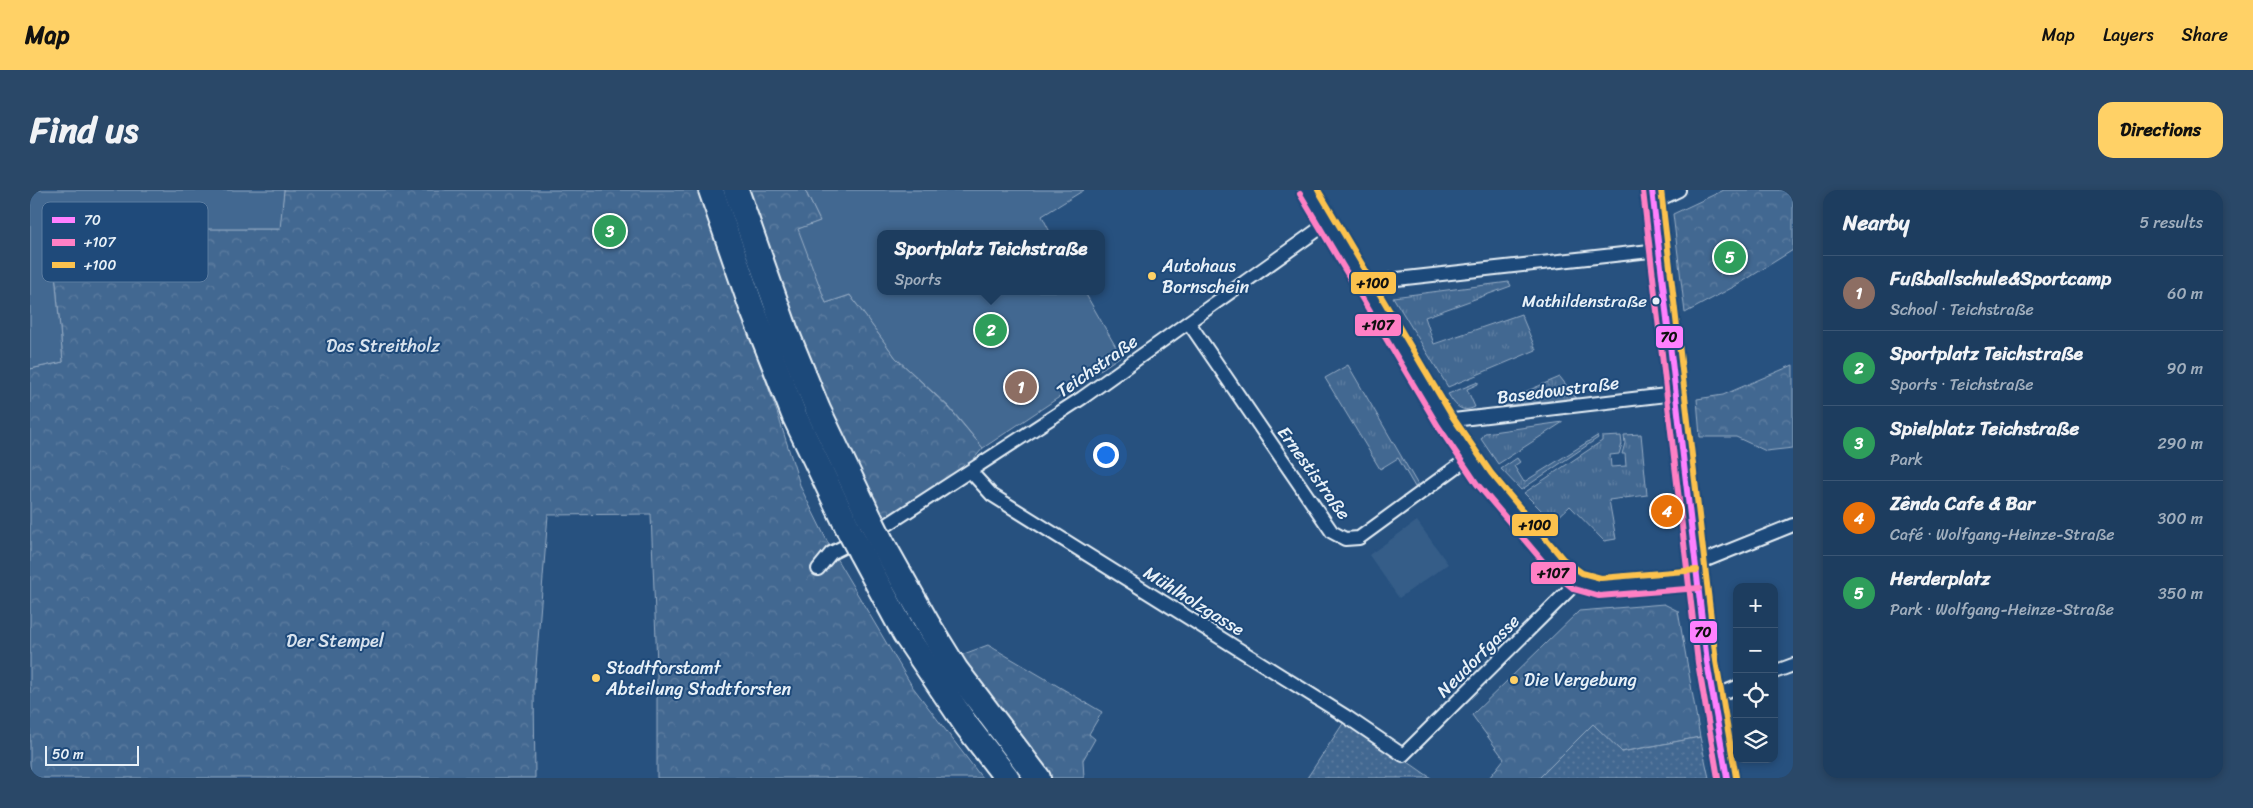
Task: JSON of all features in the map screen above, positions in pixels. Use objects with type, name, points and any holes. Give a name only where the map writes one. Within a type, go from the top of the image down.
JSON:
[{"type":"highway","points":[[711,190],[752,308],[795,417],[851,543],[905,634],[967,726],[1007,778]]},
{"type":"highway","points":[[736,190],[785,329],[818,410],[878,530],[927,623],[956,670],[1038,778]]},
{"type":"street","points":[[1308,190],[1326,224],[1445,421],[1484,478],[1557,565],[1578,581],[1600,587],[1697,571],[1793,525]]},
{"type":"street","points":[[1680,190],[1653,196],[1697,571],[1713,696],[1727,778]]},
{"type":"street","name":"Teichstraße","points":[[878,530],[971,472],[1082,398],[1326,224]]},
{"type":"street","points":[[1361,283],[1659,250]]},
{"type":"street","name":"Ernestistraße","points":[[1189,323],[1332,532],[1345,539],[1359,538],[1470,457]]},
{"type":"street","name":"Basedowstraße","points":[[1445,421],[1675,394]]},
{"type":"street","name":"Mühlholzgasse","points":[[971,472],[992,495],[1347,717],[1403,755]]},
{"type":"street","points":[[818,569],[831,554],[851,543]]},
{"type":"street","name":"Neudorfgasse","points":[[1403,755],[1578,581]]},
{"type":"street","points":[[1778,671],[1793,665]]},
{"type":"street","points":[[1713,696],[1733,688]]},
{"type":"shaded area","points":[[1417,521],[1448,564],[1399,598],[1369,555]]},
{"type":"green space","points":[[30,190],[284,190],[280,229],[208,229],[208,202],[42,202],[42,282],[56,282],[63,362],[30,369]]},
{"type":"green space","points":[[284,190],[698,190],[777,412],[801,488],[833,553],[912,686],[982,778],[657,778],[657,665],[651,514],[548,515],[534,690],[535,778],[30,778],[30,369],[63,362],[56,282],[208,282],[208,229],[279,229]]},
{"type":"green space","points":[[748,190],[805,190],[820,221],[799,229],[826,303],[850,295],[896,358],[949,408],[983,448],[967,467],[883,520],[819,384]]},
{"type":"green space","points":[[805,190],[1084,190],[1042,216],[1049,230],[877,230],[877,295],[1086,295],[1121,356],[983,448],[949,407],[896,358],[850,295],[826,303],[798,229],[820,221]]},
{"type":"green space","points":[[1724,190],[1793,190],[1793,250],[1739,284],[1685,313],[1673,214]]},
{"type":"green space","points":[[1509,282],[1511,286],[1425,317],[1434,344],[1521,314],[1536,350],[1448,387],[1393,297]]},
{"type":"green space","points":[[1348,365],[1418,485],[1415,487],[1398,458],[1380,469],[1325,378]]},
{"type":"green space","points":[[1793,365],[1793,448],[1766,451],[1736,437],[1700,437],[1697,399],[1723,395]]},
{"type":"green space","points":[[1560,377],[1576,398],[1503,406],[1501,402]]},
{"type":"green space","points":[[1478,382],[1478,384],[1467,389],[1475,407],[1470,409],[1462,409],[1456,405],[1448,394]]},
{"type":"green space","points":[[1563,422],[1498,464],[1481,439],[1485,433]]},
{"type":"green space","points":[[1641,434],[1647,495],[1609,500],[1616,539],[1604,541],[1570,506],[1553,522],[1524,493],[1602,441],[1602,437],[1621,436],[1622,444],[1619,454],[1610,455],[1611,467],[1626,466],[1625,454],[1622,454],[1625,443],[1624,435]]},
{"type":"green space","points":[[1597,436],[1598,438],[1521,490],[1501,469],[1517,458],[1520,462],[1514,466],[1524,482]]},
{"type":"green space","points":[[1664,604],[1678,611],[1700,737],[1621,752],[1593,724],[1539,778],[1489,778],[1504,759],[1472,715],[1579,611]]},
{"type":"green space","points":[[988,645],[1102,712],[1089,734],[1095,739],[1083,760],[1084,778],[1051,778],[961,655]]},
{"type":"green space","points":[[1346,719],[1431,778],[1307,778]]},
{"type":"green space","points":[[1593,724],[1622,752],[1700,737],[1709,778],[1539,778]]},
{"type":"transit line","name":"+100","points":[[1318,190],[1452,416],[1491,473],[1563,559],[1582,573],[1601,578],[1697,570]]},
{"type":"transit line","name":"70","points":[[1652,190],[1707,662],[1727,778]]},
{"type":"transit line","name":"+100","points":[[1661,190],[1716,661],[1736,777]]},
{"type":"transit line","name":"+107","points":[[1643,191],[1698,663],[1718,778]]},
{"type":"transit line","name":"+107","points":[[1300,194],[1438,426],[1477,484],[1551,571],[1574,589],[1599,596],[1699,588]]},
{"type":"place","name":"Spielplatz Teichstraße","points":[[610,231]]},
{"type":"place","name":"Herderplatz","points":[[1730,257]]},
{"type":"place","name":"Autohaus Bornschein","points":[[1152,276]]},
{"type":"place","name":"Mathildenstraße","points":[[1656,301]]},
{"type":"place","name":"Sportplatz Teichstraße","points":[[991,330]]},
{"type":"place","name":"Fußballschule&Sportcamp","points":[[1021,387]]},
{"type":"place","name":"Zênda Cafe & Bar","points":[[1667,511]]},
{"type":"place","name":"Stadtforstamt Abteilung Stadtforsten","points":[[596,678]]},
{"type":"place","name":"Die Vergebung","points":[[1514,680]]},
{"type":"park label","name":"Das Streitholz","points":[[383,346]]},
{"type":"park label","name":"Der Stempel","points":[[335,641]]}]
